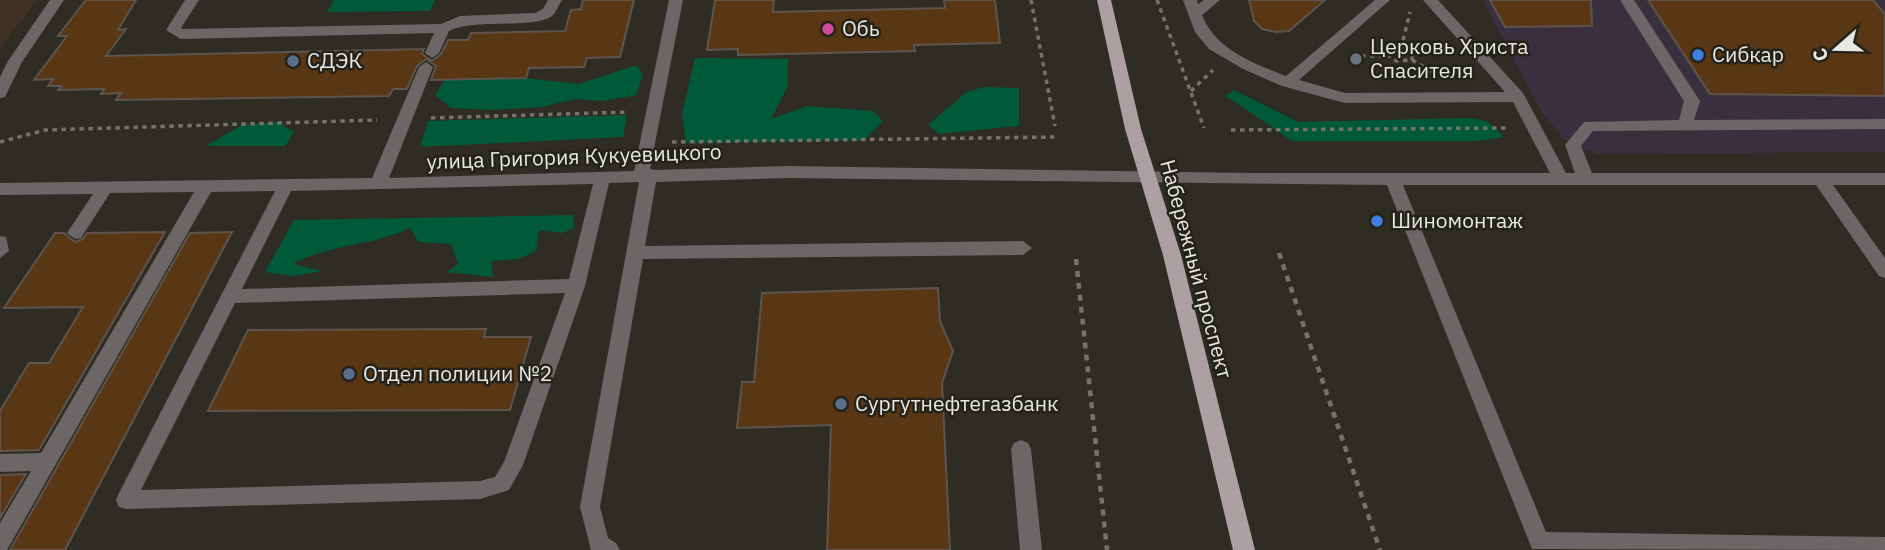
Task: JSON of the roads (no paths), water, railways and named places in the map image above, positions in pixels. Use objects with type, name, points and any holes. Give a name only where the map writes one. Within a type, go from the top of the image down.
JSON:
[{"type":"main road","name":"Набережный проспект","points":[[1104,0],[1133,129],[1172,255],[1244,550]]},
{"type":"street","points":[[0,93],[15,61],[57,0]]},
{"type":"street","points":[[192,0],[175,23],[173,30],[181,34],[443,28],[460,20],[538,17],[548,12],[555,0]]},
{"type":"street","points":[[609,550],[599,544],[590,507],[635,253],[654,112],[676,0]]},
{"type":"street","points":[[1213,0],[1193,7],[1206,38],[1217,47],[1287,83],[1345,98],[1518,97]]},
{"type":"street","points":[[1287,83],[1383,0]]},
{"type":"street","points":[[1430,0],[1518,97],[1561,178]]},
{"type":"street","points":[[1627,0],[1692,101],[1685,125]]},
{"type":"street","points":[[378,184],[443,28]]},
{"type":"street","points":[[1586,177],[1573,145],[1589,126],[1885,124]]},
{"type":"street","name":"улица Григория Кукуевицкого","points":[[0,188],[378,184],[645,174],[881,171],[1149,177],[1885,179]]},
{"type":"street","points":[[286,185],[126,500],[481,490],[502,484],[513,465],[576,286],[603,176]]},
{"type":"street","points":[[1819,177],[1885,271]]},
{"type":"street","points":[[1392,178],[1539,542],[1885,547]]},
{"type":"street","points":[[0,543],[206,186]]},
{"type":"street","points":[[75,233],[106,188]]},
{"type":"street","points":[[0,242],[0,251]]},
{"type":"street","points":[[635,253],[1023,248]]},
{"type":"street","points":[[229,296],[576,286]]},
{"type":"street","points":[[1021,449],[1031,550]]},
{"type":"street","points":[[0,463],[46,462]]},
{"type":"place","name":"Обь","points":[[828,29]]},
{"type":"place","name":"Сибкар","points":[[1698,55]]},
{"type":"place","name":"Церковь Христа Спасителя","points":[[1356,59]]},
{"type":"place","name":"СДЭК","points":[[293,61]]},
{"type":"place","name":"Шиномонтаж","points":[[1377,221]]},
{"type":"place","name":"Отдел полиции №2","points":[[349,374]]},
{"type":"place","name":"Сургутнефтегазбанк","points":[[841,404]]}]
